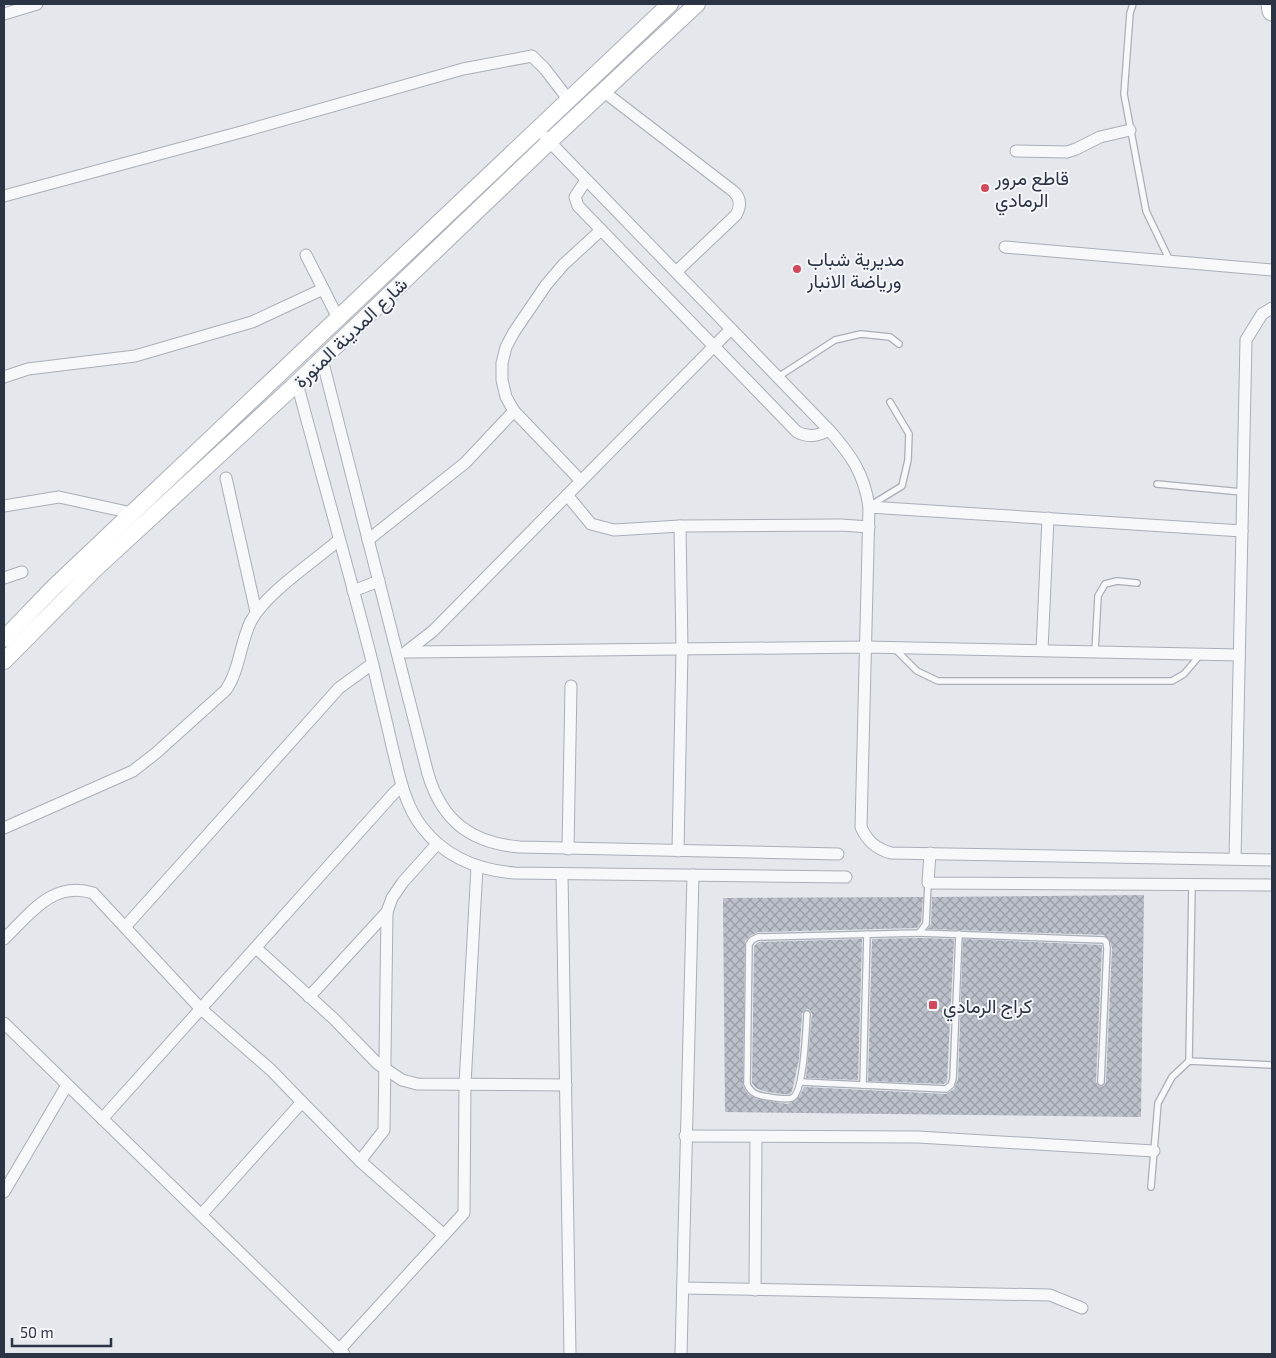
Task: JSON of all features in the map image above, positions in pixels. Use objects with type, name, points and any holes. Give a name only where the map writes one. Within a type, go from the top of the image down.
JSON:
[{"type":"main road","name":"شارع المدينة المنورة","points":[[4,638],[54,587],[670,4]]},
{"type":"main road","name":"شارع المدينة المنورة","points":[[4,661],[95,569],[297,383],[549,142],[697,4]]},
{"type":"main road","points":[[1271,4],[1272,11]]},
{"type":"main road","points":[[237,413],[248,428]]},
{"type":"street","points":[[4,14],[38,4]]},
{"type":"street","points":[[4,196],[463,69],[532,56],[545,69],[568,99]]},
{"type":"street","points":[[603,92],[733,191],[738,197],[740,206],[736,215],[676,272]]},
{"type":"street","points":[[537,129],[829,430],[855,462],[867,493],[869,507],[861,827],[872,844],[891,853],[1272,860]]},
{"type":"street","points":[[1016,151],[1067,152],[1100,136],[1130,130]]},
{"type":"street","points":[[586,180],[576,194],[575,201],[578,206],[797,432],[814,436],[829,430]]},
{"type":"street","points":[[581,481],[514,412],[506,396],[502,380],[502,363],[506,346],[546,284],[563,265],[601,230]]},
{"type":"street","points":[[1006,247],[1272,270]]},
{"type":"street","points":[[306,255],[338,318]]},
{"type":"street","points":[[4,377],[28,369],[136,356],[252,322],[323,289]]},
{"type":"street","points":[[1235,859],[1246,340],[1262,314],[1272,308]]},
{"type":"street","points":[[402,655],[434,631],[731,329]]},
{"type":"street","points":[[322,359],[379,581],[402,655],[428,774],[433,792],[443,809],[464,828],[489,842],[520,848],[838,854]]},
{"type":"street","points":[[297,383],[372,664],[402,786],[414,814],[422,827],[437,844],[456,857],[477,867],[495,872],[846,877]]},
{"type":"street","points":[[368,540],[465,463],[514,412]]},
{"type":"street","points":[[226,478],[256,612]]},
{"type":"street","points":[[567,495],[591,524],[614,530],[680,526],[842,525],[869,527]]},
{"type":"street","points":[[4,506],[59,496],[132,513]]},
{"type":"street","points":[[869,507],[1242,531]]},
{"type":"street","points":[[1042,650],[1048,518]]},
{"type":"street","points":[[678,851],[682,650],[680,526]]},
{"type":"street","points":[[4,828],[133,771],[156,753],[226,690],[234,680],[250,624],[256,612],[266,600],[339,540]]},
{"type":"street","points":[[4,578],[22,572]]},
{"type":"street","points":[[352,591],[379,581]]},
{"type":"street","points":[[402,655],[866,647],[1239,655]]},
{"type":"street","points":[[125,926],[339,688],[372,664]]},
{"type":"street","points":[[568,849],[571,686]]},
{"type":"street","points":[[102,1119],[402,786]]},
{"type":"street","points":[[360,1161],[384,1130],[387,912],[392,898],[403,882],[437,844]]},
{"type":"street","points":[[930,853],[928,883],[1272,886]]},
{"type":"street","points":[[4,1023],[341,1352],[464,1213],[465,1084],[477,867]]},
{"type":"street","points":[[562,874],[570,1354]]},
{"type":"street","points":[[681,1354],[693,875]]},
{"type":"street","points":[[4,939],[51,896],[68,890],[85,890],[93,893],[201,1009],[271,1070],[360,1161],[444,1236]]},
{"type":"street","points":[[310,997],[387,912]]},
{"type":"street","points":[[256,948],[333,1018],[378,1064],[402,1080],[417,1084],[566,1085]]},
{"type":"street","points":[[4,1192],[67,1085]]},
{"type":"street","points":[[201,1216],[302,1102]]},
{"type":"street","points":[[685,1136],[918,1137],[1154,1151]]},
{"type":"street","points":[[755,1290],[756,1136]]},
{"type":"street","points":[[682,1288],[1050,1295],[1082,1308]]},
{"type":"lane","points":[[1133,4],[1130,13],[1124,94],[1146,211],[1170,261]]},
{"type":"lane","points":[[778,377],[835,340],[861,334],[890,337],[899,344]]},
{"type":"lane","points":[[869,507],[902,486],[908,460],[909,434],[890,402]]},
{"type":"lane","points":[[1157,484],[1242,492]]},
{"type":"lane","points":[[1095,652],[1098,596],[1105,584],[1117,581],[1137,583]]},
{"type":"lane","points":[[893,647],[917,671],[938,680],[1172,681],[1184,674],[1201,654]]},
{"type":"lane","points":[[919,933],[926,924],[928,883]]},
{"type":"lane","points":[[1151,1187],[1158,1103],[1172,1077],[1189,1061],[1192,885]]},
{"type":"lane","points":[[807,1014],[801,1082],[795,1096],[792,1098],[778,1098],[755,1094],[749,1089],[747,1084],[749,944],[758,937],[919,933],[1104,940],[1108,948],[1101,1082]]},
{"type":"lane","points":[[863,1085],[867,934]]},
{"type":"lane","points":[[801,1082],[946,1089],[951,1085],[953,1079],[959,934]]},
{"type":"lane","points":[[1189,1061],[1272,1065]]},
{"type":"building","points":[[1144,895],[1141,1117],[725,1112],[723,898],[923,897],[921,922],[917,928],[758,932],[745,941],[743,1086],[748,1094],[757,1099],[787,1104],[795,1101],[804,1087],[946,1094],[954,1089],[958,1079],[963,939],[1102,945],[1096,1082],[1099,1086],[1104,1086],[1106,1082],[1112,948],[1109,939],[1104,935],[928,929],[931,924],[932,897]]},
{"type":"building","points":[[862,939],[858,1080],[806,1078],[812,1014],[807,1009],[802,1013],[799,1059],[792,1091],[790,1094],[781,1094],[756,1088],[752,1083],[754,946],[759,942]]},
{"type":"building","points":[[872,939],[954,939],[947,1082],[944,1084],[868,1081]]},
{"type":"place","name":"قاطع مرور الرمادي","points":[[985,188]]},
{"type":"place","name":"مديرية شباب ورياضة الانبار","points":[[797,269]]},
{"type":"place","name":"كراج الرمادي","points":[[933,1005]]}]
